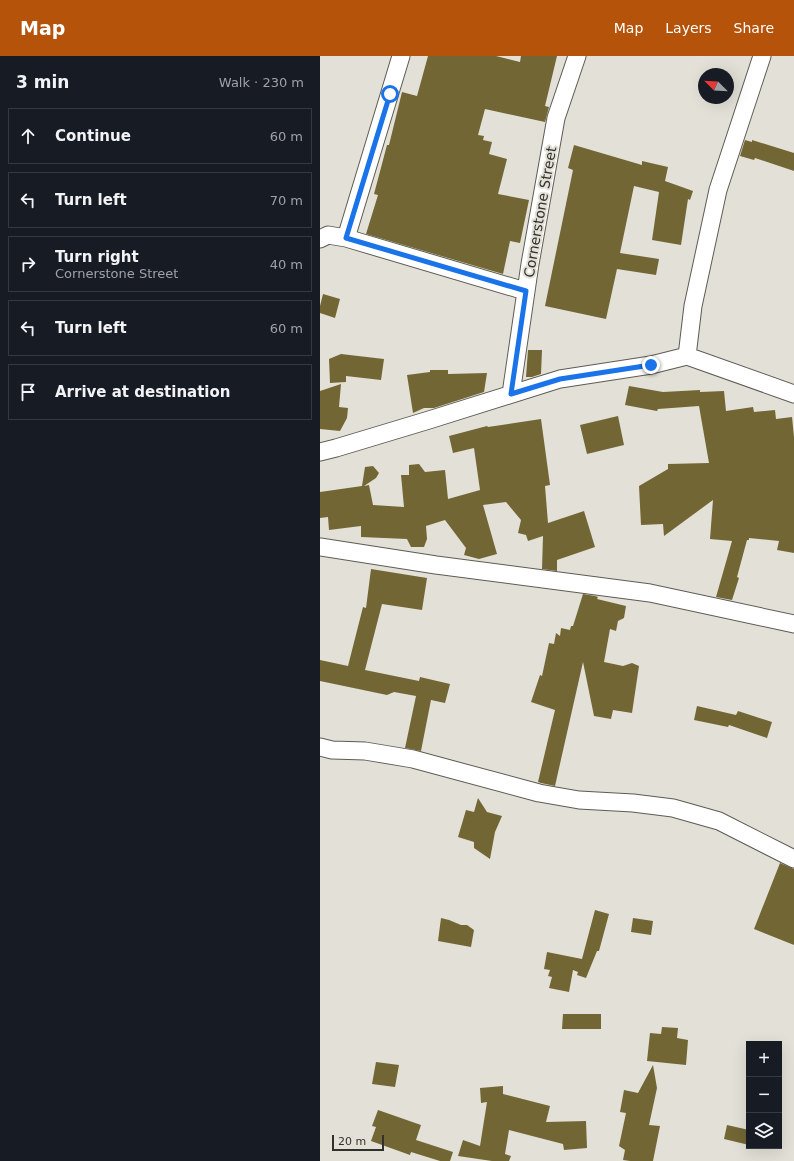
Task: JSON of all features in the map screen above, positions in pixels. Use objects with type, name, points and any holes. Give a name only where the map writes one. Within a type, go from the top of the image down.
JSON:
[{"type":"street","points":[[346,238],[401,56]]},
{"type":"street","name":"Cornerstone Street","points":[[511,394],[526,291],[556,118],[577,56]]},
{"type":"street","points":[[687,356],[693,306],[718,190],[762,56]]},
{"type":"street","points":[[320,239],[328,235],[346,238],[526,291]]},
{"type":"street","points":[[320,452],[560,379],[651,365],[687,356],[794,394]]},
{"type":"street","points":[[320,547],[436,565],[650,593],[794,624]]},
{"type":"street","points":[[320,747],[332,750],[364,751],[413,759],[539,794],[579,800],[633,803],[672,808],[719,821],[794,859]]},
{"type":"building","points":[[428,56],[496,56],[520,62],[521,56],[557,56],[545,106],[549,107],[545,122],[485,109],[478,135],[484,136],[483,140],[492,142],[489,154],[507,159],[498,194],[529,200],[520,243],[510,241],[503,274],[366,234],[378,195],[374,194],[387,145],[389,145],[402,92],[417,96]]},
{"type":"building","points":[[745,140],[752,142],[752,140],[794,153],[794,171],[755,158],[754,160],[740,156]]},
{"type":"building","points":[[574,145],[642,165],[642,161],[668,167],[665,181],[693,191],[690,200],[688,199],[681,245],[652,240],[659,192],[634,186],[620,253],[659,259],[656,275],[617,269],[606,319],[545,306],[573,170],[568,168]]},
{"type":"building","points":[[323,294],[340,299],[335,318],[320,313]]},
{"type":"building","points":[[528,350],[542,350],[541,374],[532,377],[526,377]]},
{"type":"building","points":[[341,354],[384,359],[381,380],[346,376],[346,382],[330,383],[329,359]]},
{"type":"building","points":[[430,370],[448,370],[448,374],[487,373],[484,392],[434,408],[424,408],[413,413],[407,375],[430,372]]},
{"type":"building","points":[[341,384],[339,407],[348,408],[347,418],[340,431],[320,429],[320,391]]},
{"type":"building","points":[[629,386],[663,392],[700,390],[700,392],[724,391],[726,411],[753,407],[754,412],[775,410],[776,419],[792,417],[794,437],[794,553],[777,550],[779,541],[749,538],[749,540],[747,540],[737,577],[739,578],[732,600],[716,597],[732,541],[710,539],[713,500],[664,536],[663,524],[641,525],[639,486],[668,469],[668,464],[709,463],[699,406],[658,409],[657,411],[625,405]]},
{"type":"building","points":[[618,416],[624,445],[587,454],[580,425]]},
{"type":"building","points":[[541,419],[550,485],[545,486],[548,523],[584,511],[595,547],[557,560],[557,571],[542,569],[543,536],[528,541],[526,535],[518,533],[521,520],[506,502],[483,505],[497,554],[479,559],[464,555],[466,548],[445,520],[426,526],[427,539],[424,547],[411,547],[407,539],[361,537],[361,526],[329,530],[328,517],[320,518],[320,492],[362,486],[365,467],[373,466],[379,473],[376,478],[364,486],[369,485],[373,505],[404,507],[401,475],[409,475],[409,465],[419,464],[425,472],[445,470],[448,499],[480,490],[474,448],[453,453],[449,436],[487,426]]},
{"type":"building","points":[[371,569],[427,578],[422,610],[382,604],[365,670],[419,681],[420,677],[450,684],[445,703],[431,700],[421,751],[405,748],[416,696],[394,692],[387,695],[320,681],[320,660],[348,666],[363,607],[366,608]]},
{"type":"building","points":[[583,594],[595,596],[598,597],[597,599],[626,606],[624,618],[618,621],[616,631],[610,629],[604,662],[623,666],[632,663],[639,666],[632,713],[613,710],[611,719],[594,716],[583,662],[555,786],[538,782],[555,710],[531,702],[540,675],[542,676],[549,643],[554,644],[556,633],[560,636],[561,628],[570,630],[571,626],[573,626]]},
{"type":"building","points":[[697,706],[736,715],[738,711],[772,722],[767,738],[729,725],[728,727],[694,720]]},
{"type":"building","points":[[478,798],[487,812],[502,816],[495,832],[490,859],[474,848],[474,842],[458,837],[466,810],[474,812]]},
{"type":"building","points":[[780,863],[794,869],[794,945],[754,929]]},
{"type":"building","points":[[595,910],[609,914],[599,951],[597,951],[586,978],[577,975],[578,972],[573,970],[569,992],[549,988],[552,977],[548,976],[550,970],[544,969],[547,952],[582,959]]},
{"type":"building","points":[[441,918],[461,925],[467,925],[474,930],[471,947],[438,941]]},
{"type":"building","points":[[633,918],[653,921],[651,935],[631,932]]},
{"type":"building","points":[[563,1014],[601,1014],[601,1029],[562,1029]]},
{"type":"building","points":[[662,1027],[678,1028],[677,1038],[688,1040],[686,1065],[647,1061],[650,1033],[661,1034]]},
{"type":"building","points":[[376,1062],[399,1065],[395,1087],[372,1084]]},
{"type":"building","points":[[653,1065],[657,1088],[649,1125],[660,1126],[653,1161],[623,1160],[625,1150],[619,1146],[626,1113],[620,1112],[624,1090],[638,1093]]},
{"type":"building","points":[[503,1086],[503,1094],[550,1106],[546,1122],[586,1121],[587,1148],[564,1150],[563,1144],[509,1130],[505,1154],[511,1156],[509,1161],[492,1161],[458,1156],[463,1140],[480,1146],[487,1102],[481,1103],[480,1088]]},
{"type":"building","points":[[378,1110],[421,1125],[416,1140],[453,1152],[450,1161],[440,1161],[411,1152],[410,1155],[371,1141],[376,1127],[372,1126]]},
{"type":"building","points":[[727,1125],[746,1129],[746,1144],[724,1139]]},
{"type":"route","points":[[390,94],[346,238],[526,291],[511,394],[560,379],[651,365]]}]
